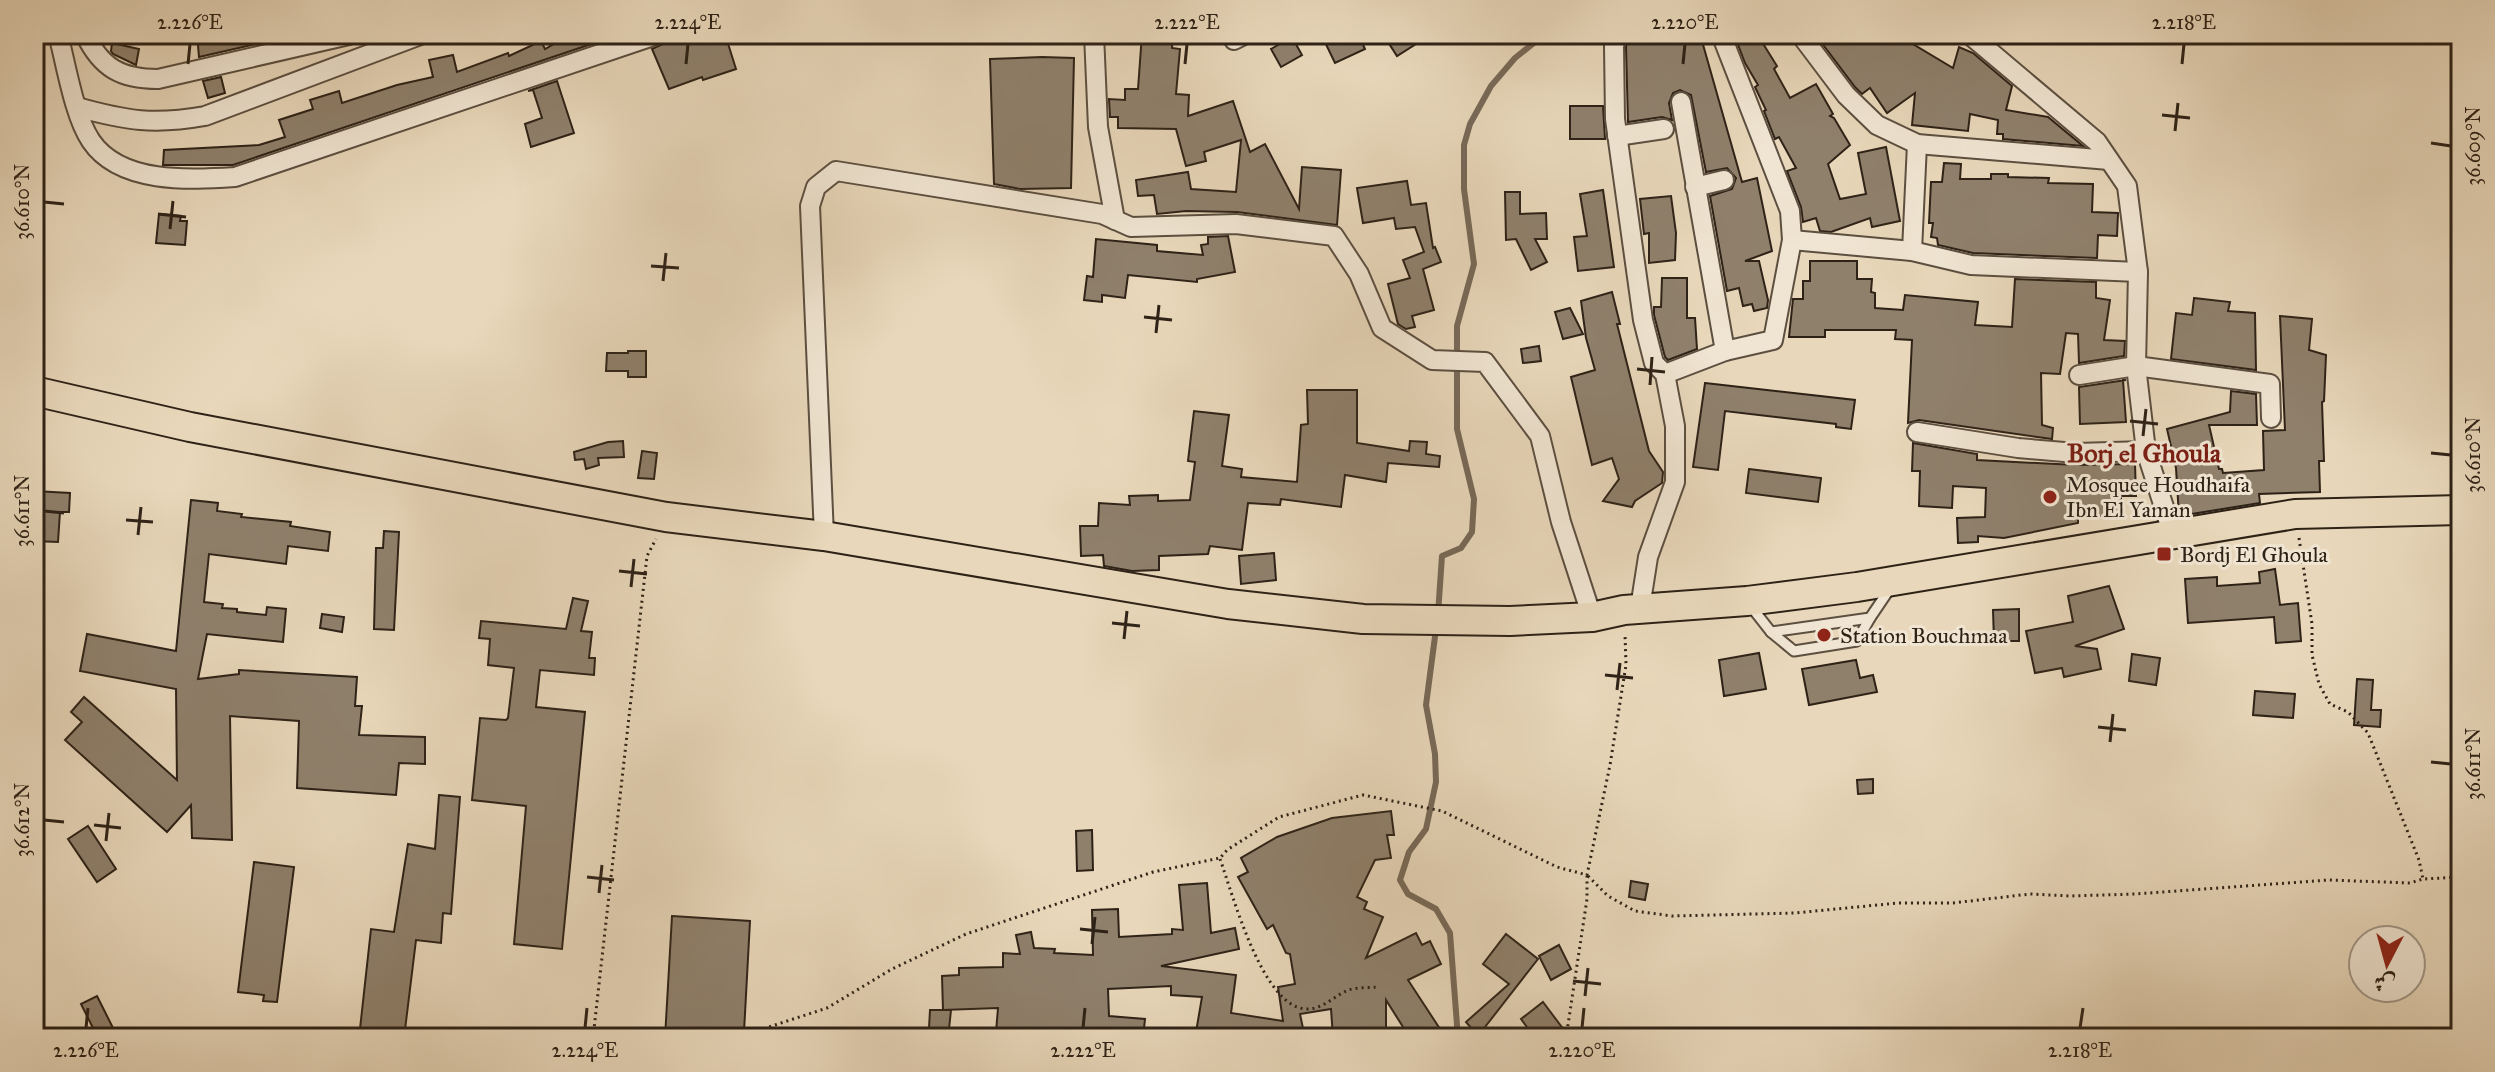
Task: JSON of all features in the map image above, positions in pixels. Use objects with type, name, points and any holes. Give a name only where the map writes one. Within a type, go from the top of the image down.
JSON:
[{"type":"main road","points":[[34,391],[190,427],[666,517],[824,536],[1228,604],[1363,619],[1510,621],[1592,617],[1632,609],[1747,601],[1896,580],[2295,514],[2461,510]]},
{"type":"street","points":[[58,34],[77,107],[91,141],[129,171],[188,180],[235,177],[659,34]]},
{"type":"street","points":[[85,34],[104,62],[119,74],[138,79],[158,79],[349,35]]},
{"type":"street","points":[[77,107],[139,122],[169,123],[205,116],[423,34]]},
{"type":"street","points":[[1094,34],[1098,127],[1115,220]]},
{"type":"street","points":[[1617,34],[1614,46],[1617,136],[1643,320],[1654,363],[1665,374],[1675,426],[1675,482],[1632,609]]},
{"type":"street","points":[[1665,374],[1725,351],[1773,340],[1792,240],[1790,211],[1775,166],[1721,34]]},
{"type":"street","points":[[1800,34],[1846,95],[1877,125],[1917,144],[2109,160]]},
{"type":"street","points":[[1969,34],[2097,142],[2127,186],[2138,272],[2136,366],[2146,451],[2172,532]]},
{"type":"street","points":[[1681,102],[1725,351]]},
{"type":"street","points":[[1617,136],[1664,129]]},
{"type":"street","points":[[1912,251],[1917,144]]},
{"type":"street","points":[[824,536],[810,206],[816,187],[836,171],[1102,214],[1131,227],[1236,224],[1334,236],[1359,274],[1382,328],[1432,360],[1485,362],[1540,436],[1561,522],[1592,617]]},
{"type":"street","points":[[1695,187],[1724,180]]},
{"type":"street","points":[[1792,240],[1912,251],[1971,265],[2138,272]]},
{"type":"street","points":[[2079,375],[2136,366],[2270,384],[2271,418]]},
{"type":"street","points":[[1917,432],[2076,453],[2146,451]]},
{"type":"lane","points":[[1747,601],[1771,632],[1794,651],[1857,641],[1896,580]]},
{"type":"lane","points":[[1771,632],[1870,618]]},
{"type":"path","points":[[2295,514],[2312,624],[2312,655],[2319,684],[2330,704],[2348,712],[2368,733],[2419,860],[2423,879]]},
{"type":"path","points":[[593,1038],[647,556],[666,517]]},
{"type":"path","points":[[1566,1038],[1587,899],[1587,875],[1610,765],[1632,609]]},
{"type":"path","points":[[735,1038],[827,1008],[892,969],[966,934],[1153,872],[1220,858],[1227,850],[1279,817],[1363,795],[1442,811],[1557,867],[1587,875],[1608,896],[1635,911],[1672,916],[1795,913],[1898,903],[1953,903],[2030,894],[2070,896],[2329,880],[2410,883],[2423,879],[2461,877]]},
{"type":"path","points":[[1220,858],[1255,955],[1270,985],[1285,1002],[1306,1009],[1329,1003],[1347,990],[1377,987]]},
{"type":"building","points":[[197,34],[300,34],[199,57]]},
{"type":"building","points":[[571,34],[621,34],[233,165],[163,165],[164,150],[259,145],[285,137],[279,120],[313,109],[310,100],[339,91],[342,103],[433,77],[429,60],[453,55],[457,72],[508,53],[509,56],[541,41],[545,49]]},
{"type":"building","points":[[671,34],[725,34],[736,69],[669,89],[652,49],[667,42]]},
{"type":"building","points":[[1142,34],[1173,34],[1172,48],[1180,49],[1176,94],[1189,95],[1188,116],[1233,101],[1250,152],[1265,144],[1299,209],[1302,167],[1341,170],[1337,225],[1237,212],[1157,214],[1154,195],[1138,196],[1136,180],[1188,172],[1191,189],[1236,192],[1241,140],[1204,152],[1206,161],[1186,166],[1176,129],[1118,128],[1118,117],[1110,117],[1109,99],[1125,100],[1125,89],[1138,89]]},
{"type":"building","points":[[1321,34],[1358,34],[1365,49],[1335,63]]},
{"type":"building","points":[[1400,34],[1409,34],[1416,44],[1397,56],[1388,42]]},
{"type":"building","points":[[1629,34],[1700,34],[1742,182],[1757,178],[1772,251],[1745,261],[1759,261],[1767,308],[1754,311],[1752,304],[1743,306],[1739,288],[1727,291],[1710,196],[1732,189],[1736,178],[1727,168],[1706,172],[1691,95],[1680,90],[1673,93],[1669,103],[1672,120],[1662,117],[1628,122],[1626,47]]},
{"type":"building","points":[[1738,34],[1757,34],[1777,66],[1774,69],[1790,98],[1816,84],[1833,114],[1830,116],[1850,145],[1828,164],[1840,199],[1866,194],[1858,153],[1886,147],[1900,221],[1872,227],[1870,218],[1831,232],[1820,231],[1816,218],[1803,222],[1801,207],[1787,171],[1796,168],[1779,137],[1775,139],[1755,87],[1758,85],[1737,42],[1741,40]]},
{"type":"building","points":[[1815,34],[1925,34],[1913,44],[1953,68],[1959,47],[1973,53],[2012,86],[2006,110],[2048,117],[2083,146],[2003,139],[2003,134],[1997,134],[1998,120],[1970,114],[1968,131],[1912,125],[1915,93],[1887,113],[1870,88],[1862,94],[1855,87]]},
{"type":"building","points":[[1292,37],[1302,55],[1281,67],[1271,49]]},
{"type":"building","points":[[112,43],[139,49],[136,65],[113,54]]},
{"type":"building","points":[[1074,58],[1071,188],[1020,189],[994,184],[990,59]]},
{"type":"building","points":[[221,77],[225,93],[208,98],[203,81]]},
{"type":"building","points":[[557,81],[574,133],[531,147],[525,124],[542,118],[533,90],[528,91]]},
{"type":"building","points":[[1570,106],[1603,106],[1605,139],[1570,139]]},
{"type":"building","points":[[1944,163],[1961,164],[1960,179],[1991,179],[1991,174],[2008,174],[2008,177],[2049,178],[2048,183],[2093,184],[2092,212],[2118,213],[2117,236],[2098,235],[2097,258],[1973,253],[1938,245],[1937,238],[1931,237],[1933,223],[1929,223],[1931,182],[1942,182]]},
{"type":"building","points":[[1407,181],[1411,205],[1426,203],[1433,248],[1441,262],[1423,269],[1434,310],[1412,316],[1415,327],[1406,329],[1398,324],[1388,284],[1410,278],[1403,260],[1424,252],[1415,227],[1396,229],[1394,218],[1363,223],[1357,188]]},
{"type":"building","points":[[1603,190],[1614,267],[1578,271],[1574,237],[1587,236],[1580,194]]},
{"type":"building","points":[[1505,192],[1520,192],[1520,214],[1546,213],[1547,239],[1535,239],[1547,262],[1531,270],[1516,239],[1506,240]]},
{"type":"building","points":[[1671,196],[1676,233],[1675,260],[1649,263],[1649,233],[1644,234],[1640,199]]},
{"type":"building","points":[[159,214],[181,216],[180,221],[187,221],[185,245],[156,243]]},
{"type":"building","points":[[1228,236],[1235,272],[1197,279],[1197,282],[1128,275],[1125,298],[1102,295],[1102,302],[1084,300],[1087,276],[1093,277],[1096,239],[1157,245],[1157,251],[1203,255],[1201,245],[1208,244],[1208,237]]},
{"type":"building","points":[[1810,261],[1857,261],[1857,279],[1872,279],[1875,308],[1903,310],[1905,295],[1978,302],[1975,325],[2012,327],[2015,279],[2096,282],[2096,298],[2110,300],[2104,340],[2125,341],[2124,356],[2079,363],[2078,334],[2066,333],[2060,374],[2041,373],[2042,425],[2053,428],[2052,439],[1919,420],[1908,423],[1912,340],[1895,339],[1896,330],[1825,330],[1825,337],[1789,337],[1793,299],[1803,299],[1803,281],[1810,281]]},
{"type":"building","points":[[1662,278],[1687,278],[1687,318],[1695,318],[1697,349],[1668,360],[1654,315],[1654,307],[1661,307]]},
{"type":"building","points":[[1612,292],[1649,451],[1663,472],[1662,483],[1635,501],[1632,507],[1603,501],[1619,479],[1612,458],[1592,465],[1571,377],[1595,370],[1586,338],[1581,301]]},
{"type":"building","points":[[2194,298],[2230,302],[2228,311],[2255,313],[2256,370],[2171,359],[2176,313],[2192,315]]},
{"type":"building","points":[[1570,308],[1583,334],[1563,339],[1555,312]]},
{"type":"building","points":[[2280,316],[2312,319],[2309,350],[2326,355],[2322,402],[2324,461],[2319,461],[2320,492],[2259,494],[2260,503],[2179,516],[2176,468],[2167,429],[2230,412],[2231,391],[2256,394],[2257,425],[2209,425],[2219,469],[2223,473],[2264,470],[2263,431],[2285,430]]},
{"type":"building","points":[[1539,346],[1541,361],[1523,363],[1521,349]]},
{"type":"building","points":[[646,351],[646,377],[628,377],[628,371],[606,371],[607,353]]},
{"type":"building","points":[[2123,380],[2126,422],[2080,424],[2079,387]]},
{"type":"building","points":[[1705,383],[1855,400],[1851,429],[1836,427],[1836,424],[1725,411],[1718,470],[1693,467]]},
{"type":"building","points":[[1307,390],[1357,390],[1357,443],[1409,451],[1410,441],[1427,442],[1426,454],[1440,456],[1439,467],[1388,463],[1386,482],[1345,475],[1341,507],[1281,499],[1280,505],[1248,503],[1242,550],[1210,546],[1208,554],[1159,556],[1159,570],[1132,571],[1104,566],[1103,555],[1081,556],[1080,526],[1098,526],[1099,503],[1130,505],[1129,496],[1158,495],[1158,501],[1190,500],[1195,462],[1188,461],[1194,411],[1229,415],[1222,466],[1242,469],[1241,477],[1297,482],[1301,425],[1308,424]]},
{"type":"building","points":[[623,441],[624,457],[598,458],[599,465],[586,469],[584,459],[575,460],[574,452]]},
{"type":"building","points":[[1913,443],[1977,454],[1977,460],[2076,465],[2135,464],[2136,496],[2121,496],[2121,516],[2078,516],[2078,523],[2004,538],[1978,536],[1978,542],[1958,543],[1957,518],[1985,517],[1986,488],[1953,486],[1952,508],[1919,506],[1920,471],[1912,471]]},
{"type":"building","points":[[642,451],[657,453],[654,479],[638,478]]},
{"type":"building","points":[[1749,469],[1821,478],[1818,502],[1746,493]]},
{"type":"building","points":[[34,491],[70,493],[69,512],[60,512],[58,542],[34,541]]},
{"type":"building","points":[[191,500],[218,503],[217,511],[242,514],[241,517],[291,522],[290,526],[330,532],[328,551],[288,546],[286,564],[209,554],[204,602],[223,604],[222,608],[237,609],[237,612],[266,615],[267,607],[286,609],[283,642],[207,634],[198,679],[239,674],[239,670],[357,677],[355,706],[362,706],[359,735],[425,737],[425,764],[399,763],[396,795],[297,788],[299,721],[230,716],[232,840],[192,838],[191,805],[167,832],[65,740],[82,722],[71,712],[84,697],[177,780],[176,689],[80,671],[87,634],[176,651]]},
{"type":"building","points":[[384,531],[399,532],[394,630],[374,629],[376,548],[383,548]]},
{"type":"building","points":[[1274,553],[1276,580],[1241,584],[1239,556]]},
{"type":"building","points":[[2275,569],[2280,605],[2298,603],[2301,641],[2276,643],[2274,617],[2188,623],[2185,579],[2217,577],[2217,586],[2260,583],[2259,572]]},
{"type":"building","points":[[2109,586],[2124,629],[2075,646],[2097,649],[2101,669],[2064,677],[2062,668],[2035,673],[2026,631],[2073,622],[2068,596]]},
{"type":"building","points":[[573,598],[588,601],[581,631],[592,632],[589,658],[595,658],[594,675],[540,670],[536,707],[585,712],[562,949],[514,944],[526,806],[472,800],[480,718],[508,718],[514,668],[488,665],[490,639],[479,638],[481,621],[566,629]]},
{"type":"building","points":[[2019,609],[2019,641],[1994,641],[1993,610]]},
{"type":"building","points":[[322,614],[344,617],[342,632],[320,628]]},
{"type":"building","points":[[1759,653],[1766,689],[1724,696],[1719,660]]},
{"type":"building","points":[[2132,654],[2160,658],[2156,685],[2129,681]]},
{"type":"building","points":[[1856,660],[1860,678],[1873,675],[1877,692],[1809,705],[1802,669]]},
{"type":"building","points":[[2357,679],[2373,680],[2371,710],[2381,710],[2380,727],[2354,725]]},
{"type":"building","points":[[2255,691],[2295,694],[2293,718],[2253,715]]},
{"type":"building","points":[[1873,779],[1873,793],[1858,794],[1857,780]]},
{"type":"building","points":[[439,795],[460,797],[451,914],[443,913],[441,943],[416,940],[404,1038],[359,1038],[371,929],[394,932],[408,844],[435,849]]},
{"type":"building","points":[[1391,811],[1394,835],[1387,835],[1391,858],[1375,860],[1357,897],[1367,902],[1364,909],[1383,917],[1366,958],[1416,933],[1422,945],[1430,941],[1441,964],[1408,980],[1442,1032],[1432,1038],[1410,1038],[1386,1000],[1386,1038],[1333,1037],[1331,1009],[1300,1014],[1305,1038],[1195,1038],[1202,997],[1171,995],[1171,986],[1108,989],[1109,1016],[1145,1019],[1143,1038],[1097,1038],[1097,1034],[1023,1028],[1022,1033],[996,1032],[998,1008],[943,1010],[942,976],[959,975],[959,968],[1003,967],[1003,953],[1020,954],[1016,935],[1031,932],[1034,948],[1055,949],[1054,953],[1093,955],[1092,910],[1118,909],[1119,937],[1172,934],[1172,929],[1183,930],[1179,885],[1207,883],[1211,933],[1235,928],[1239,949],[1161,966],[1236,975],[1231,1013],[1283,1021],[1278,987],[1295,984],[1290,954],[1286,953],[1273,925],[1267,929],[1238,877],[1248,872],[1241,858],[1277,837],[1332,818]]},
{"type":"building","points":[[88,826],[116,869],[97,882],[68,839]]},
{"type":"building","points":[[1092,830],[1093,870],[1077,871],[1076,831]]},
{"type":"building","points":[[254,862],[294,867],[277,1002],[263,1001],[264,995],[238,992]]},
{"type":"building","points":[[1631,881],[1648,884],[1645,900],[1629,897]]},
{"type":"building","points":[[672,916],[750,921],[744,1032],[718,1030],[718,1034],[692,1033],[692,1038],[665,1038]]},
{"type":"building","points":[[1506,934],[1538,959],[1478,1036],[1466,1022],[1509,984],[1483,964]]},
{"type":"building","points":[[1559,945],[1571,969],[1551,980],[1539,956]]},
{"type":"building","points":[[97,996],[118,1038],[98,1038],[81,1004]]},
{"type":"building","points":[[1543,1002],[1570,1038],[1535,1038],[1521,1019]]},
{"type":"building","points":[[930,1010],[951,1010],[949,1029],[929,1028]]},
{"type":"waterway","points":[[1438,614],[1442,556],[1461,548],[1472,532],[1474,499],[1457,429],[1457,326],[1474,264],[1464,189],[1464,145],[1470,124],[1491,86],[1515,58],[1545,34]]},
{"type":"waterway","points":[[1436,629],[1426,705],[1435,754],[1436,782],[1426,829],[1409,852],[1400,880],[1408,894],[1436,909],[1450,933],[1458,1038]]},
{"type":"place","name":"Mosquee Houdhaifa Ibn El Yaman","points":[[2050,497]]},
{"type":"place","name":"Bordj El Ghoula","points":[[2164,554]]},
{"type":"place","name":"Station Bouchmaa","points":[[1824,635]]},
{"type":"district","name":"Borj el Ghoula","points":[[2144,453]]}]
